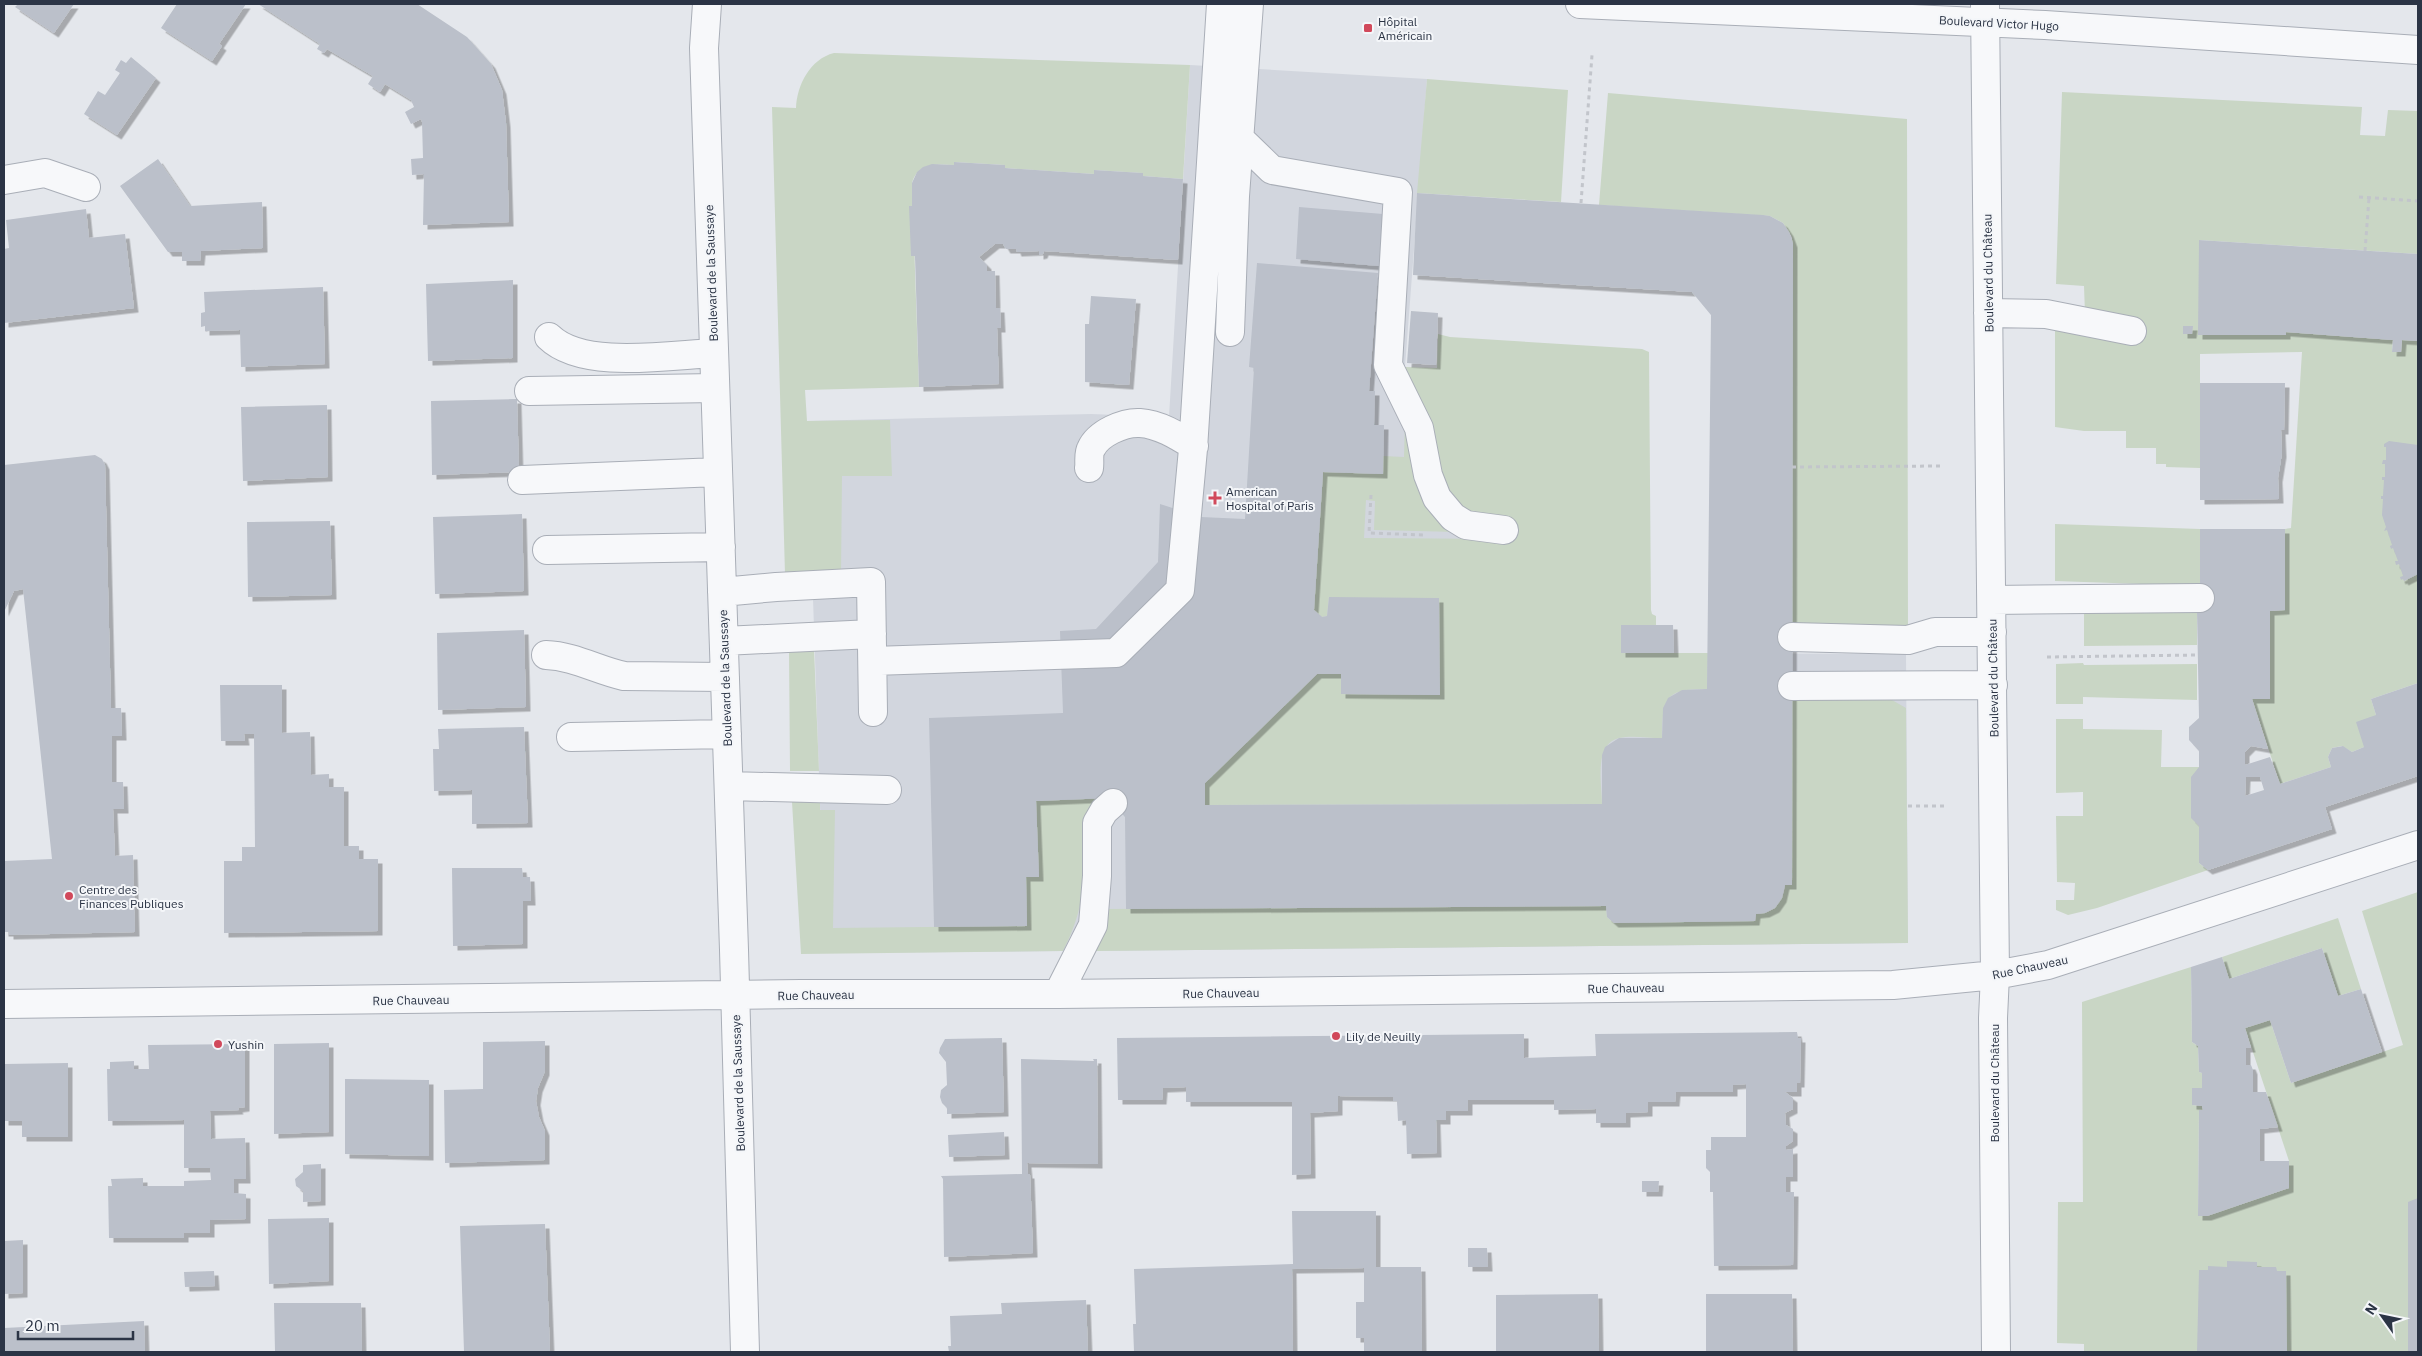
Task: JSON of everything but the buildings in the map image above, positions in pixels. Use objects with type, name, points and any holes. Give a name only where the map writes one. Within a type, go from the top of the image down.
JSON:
[{"type":"street","name":"Boulevard de la Saussaye","points":[[707,4],[704,48],[736,996],[745,1352]]},
{"type":"street","points":[[873,661],[1116,653],[1180,590],[1194,446],[1222,4]]},
{"type":"street","points":[[1230,332],[1239,138],[1249,4]]},
{"type":"street","name":"Boulevard Victor Hugo","points":[[1580,4],[1985,13],[2418,50]]},
{"type":"street","name":"Boulevard du Château","points":[[1985,13],[1993,677],[1995,975],[1993,1018],[1996,1352]]},
{"type":"street","points":[[1239,138],[1272,170],[1398,192],[1388,365],[1419,428],[1428,475],[1437,498],[1453,517],[1466,525],[1504,530]]},
{"type":"street","points":[[4,180],[45,173],[86,187]]},
{"type":"street","points":[[1988,313],[2046,314],[2132,331]]},
{"type":"street","points":[[548,337],[565,349],[597,356],[628,357],[714,353]]},
{"type":"street","points":[[529,391],[715,388]]},
{"type":"street","points":[[1089,468],[1090,450],[1099,438],[1126,424],[1140,423],[1156,426],[1194,446]]},
{"type":"street","points":[[522,480],[718,472]]},
{"type":"street","points":[[547,550],[721,547]]},
{"type":"street","points":[[722,592],[871,582],[873,712]]},
{"type":"street","points":[[1992,600],[2200,598]]},
{"type":"street","points":[[1792,636],[1908,640],[1935,632],[1992,632]]},
{"type":"street","points":[[724,641],[872,634]]},
{"type":"street","points":[[546,655],[572,658],[608,673],[624,676],[725,676]]},
{"type":"street","points":[[1792,677],[1993,677]]},
{"type":"street","points":[[570,737],[727,734]]},
{"type":"street","points":[[729,786],[887,790]]},
{"type":"street","points":[[1058,994],[1093,925],[1097,876],[1097,823],[1104,811],[1113,803]]},
{"type":"street","name":"Rue Chauveau","points":[[4,1004],[801,994],[1058,994],[1893,985],[1995,975],[2048,965],[2418,845]]},
{"type":"path","points":[[1581,203],[1592,55]]},
{"type":"path","points":[[2360,197],[2418,201]]},
{"type":"path","points":[[2365,251],[2369,198]]},
{"type":"path","points":[[1792,467],[1942,466]]},
{"type":"path","points":[[1371,495],[1369,534],[1460,535],[1466,525]]},
{"type":"path","points":[[2047,657],[2197,655]]},
{"type":"path","points":[[1908,806],[1945,806]]},
{"type":"shaded area","name":"American Hospital of Paris","points":[[1190,65],[1427,79],[1405,367],[1620,378],[1621,653],[1906,654],[1908,943],[1095,951],[1096,947],[1071,935],[1063,951],[825,953],[807,421],[1091,414],[1169,417]]},
{"type":"green space","points":[[834,53],[1190,65],[1183,179],[1143,176],[1142,173],[1094,170],[1094,174],[1005,168],[1005,165],[954,162],[954,165],[928,166],[919,171],[912,183],[919,387],[805,390],[807,421],[890,420],[892,476],[842,476],[841,574],[785,574],[772,107],[796,108],[799,91],[806,74],[818,61]]},
{"type":"green space","points":[[1427,79],[1568,90],[1561,202],[1417,193]]},
{"type":"green space","points":[[2062,92],[2362,107],[2360,135],[2385,136],[2388,110],[2418,111],[2418,254],[2199,240],[2286,332],[2393,340],[2392,352],[2401,352],[2402,340],[2418,341],[2418,683],[2371,699],[2376,715],[2364,747],[2352,752],[2342,746],[2332,748],[2328,757],[2331,767],[2280,784],[2252,699],[2270,699],[2270,611],[2285,610],[2285,529],[2291,528],[2302,352],[2200,354],[2200,468],[2166,467],[2166,464],[2156,464],[2156,448],[2126,448],[2126,431],[2084,431],[2055,427],[2055,324],[2085,314],[2084,286],[2056,284]]},
{"type":"green space","points":[[1608,93],[1907,119],[1908,631],[1792,627],[1792,237],[1783,223],[1770,216],[1599,205]]},
{"type":"green space","points":[[1438,334],[1450,337],[1642,349],[1649,352],[1651,610],[1652,614],[1656,616],[1656,625],[1621,625],[1621,653],[1708,653],[1707,689],[1682,691],[1669,698],[1663,713],[1662,738],[1619,738],[1605,748],[1601,766],[1602,804],[1205,805],[1205,783],[1317,674],[1341,674],[1342,694],[1440,695],[1329,597],[1327,616],[1322,617],[1314,610],[1323,472],[1382,474],[1383,456],[1404,457],[1405,420],[1457,532],[1374,530],[1375,501],[1366,500],[1364,538],[1505,539],[1450,497],[1404,379],[1405,367],[1437,368]]},
{"type":"green space","points":[[2055,524],[2200,529],[2200,586],[2055,581]]},
{"type":"green space","points":[[2197,611],[2197,645],[2084,646],[2084,612]]},
{"type":"green space","points":[[814,649],[819,771],[790,771],[789,650]]},
{"type":"green space","points":[[2083,663],[2084,665],[2197,664],[2197,700],[2083,697],[2083,704],[2056,704],[2056,664]]},
{"type":"green space","points":[[1792,696],[1885,696],[1906,708],[1908,943],[1095,951],[1105,930],[1105,909],[1606,906],[1607,917],[1614,923],[1755,921],[1756,914],[1767,912],[1776,906],[1782,897],[1785,885],[1792,885]]},
{"type":"green space","points":[[2056,719],[2083,719],[2083,729],[2162,730],[2161,767],[2199,767],[2199,863],[2208,870],[2097,908],[2068,915],[2056,910],[2056,900],[2074,900],[2075,883],[2057,882],[2056,816],[2083,816],[2083,792],[2056,793]]},
{"type":"green space","points":[[1109,798],[1084,820],[1084,872],[1081,902],[1063,951],[801,954],[792,802],[820,801],[820,810],[835,810],[833,928],[1027,926],[1026,877],[1039,877],[1036,801]]},
{"type":"green space","points":[[2418,892],[2418,1352],[2084,1352],[2084,1344],[2057,1343],[2058,1202],[2083,1202],[2082,1002],[2191,967],[2192,1042],[2198,1046],[2199,1072],[2202,1073],[2202,1088],[2192,1088],[2192,1105],[2202,1106],[2203,1110],[2199,1110],[2198,1215],[2207,1216],[2289,1188],[2289,1161],[2245,1028],[2270,1020],[2291,1083],[2403,1045],[2362,911]]},
{"type":"green space","points":[[2338,918],[2361,989],[2338,996],[2322,948],[2229,979],[2222,957]]},
{"type":"place","name":"Hôpital Américain","points":[[1368,28]]},
{"type":"place","name":"American Hospital of Paris","points":[[1215,498]]},
{"type":"place","name":"Centre des Finances Publiques","points":[[69,896]]},
{"type":"place","name":"Lily de Neuilly","points":[[1336,1036]]},
{"type":"place","name":"Yushin","points":[[218,1044]]}]
